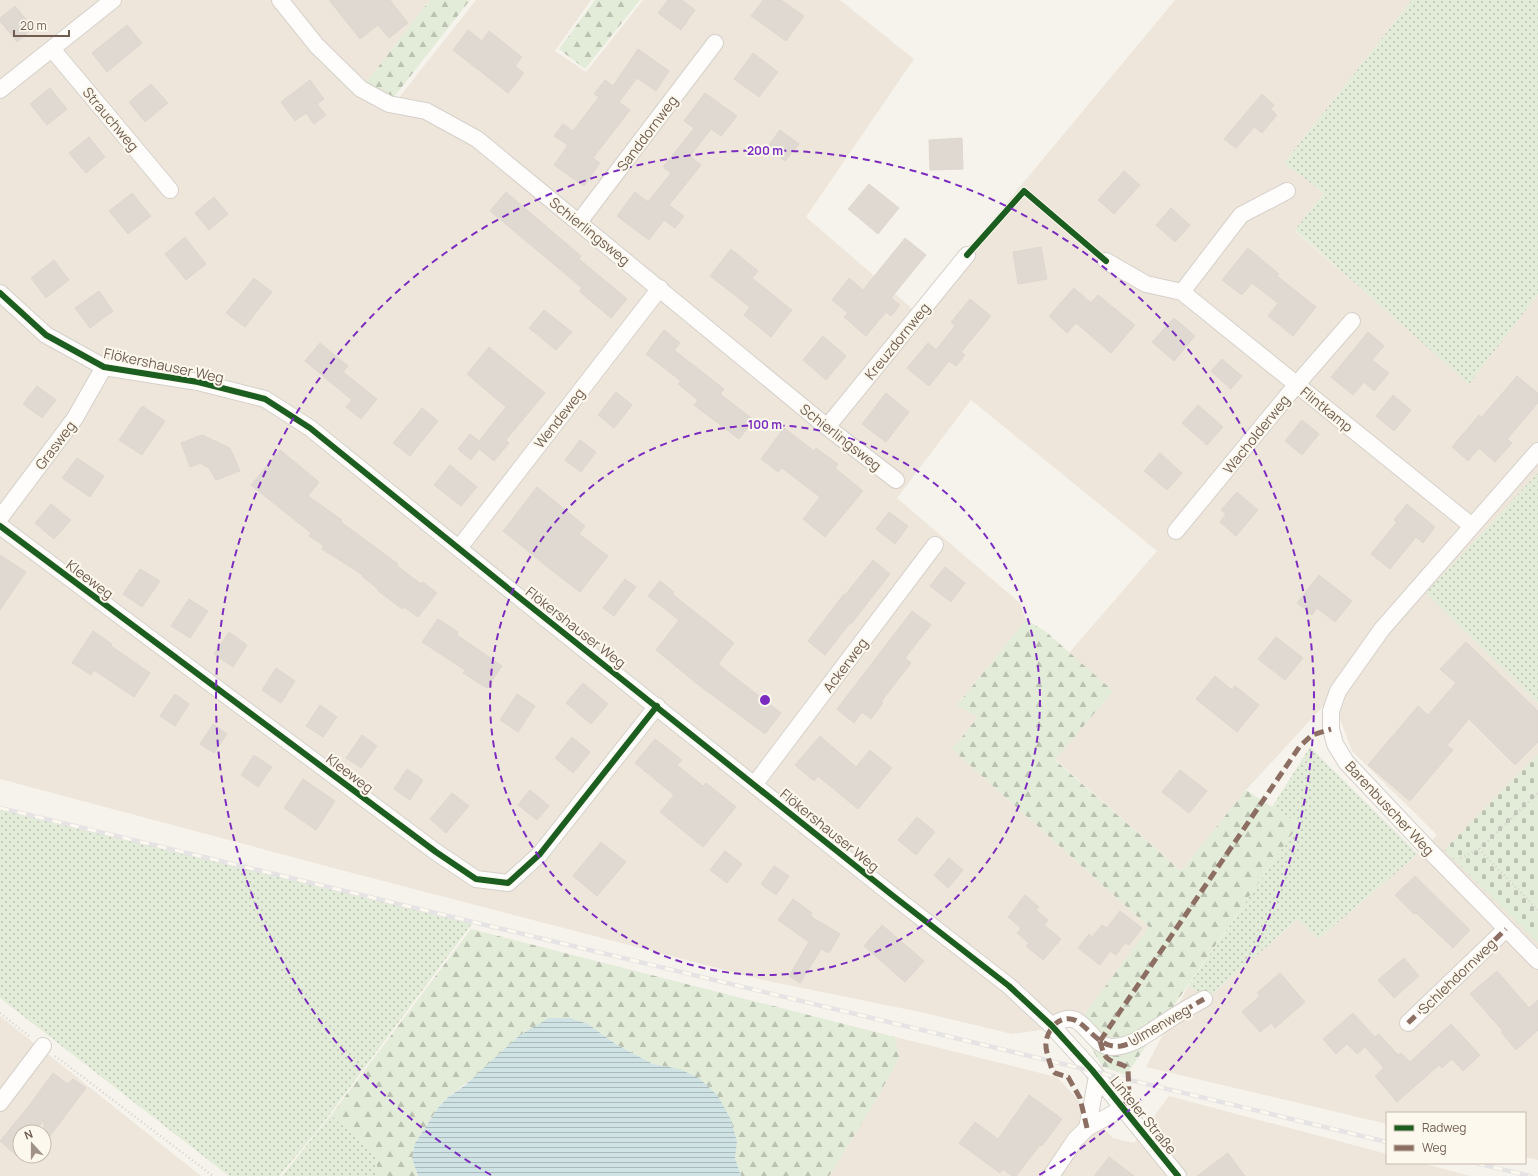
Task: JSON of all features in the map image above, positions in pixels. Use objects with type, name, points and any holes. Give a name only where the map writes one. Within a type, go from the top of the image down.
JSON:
[{"type":"street","points":[[0,90],[113,0]]},
{"type":"street","name":"Schierlingsweg","points":[[280,0],[317,46],[360,89],[389,104],[426,111],[477,139],[660,288],[827,427],[896,480]]},
{"type":"street","name":"Sanddornweg","points":[[579,222],[715,43]]},
{"type":"street","name":"Strauchweg","points":[[52,49],[170,190]]},
{"type":"street","points":[[1182,292],[1241,215],[1287,191]]},
{"type":"street","name":"Kreuzdornweg","points":[[827,427],[968,255]]},
{"type":"street","name":"Flintkamp","points":[[1106,261],[1146,284],[1182,292],[1472,526]]},
{"type":"street","name":"Wendeweg","points":[[459,548],[660,288]]},
{"type":"street","name":"Flökershauser Weg","points":[[0,293],[46,335],[104,367],[198,382],[265,399],[310,428],[754,785],[1009,986],[1052,1026],[1094,1073]]},
{"type":"street","name":"Wacholderweg","points":[[1176,531],[1297,384],[1352,320]]},
{"type":"street","name":"Grasweg","points":[[0,518],[75,418],[104,367]]},
{"type":"street","name":"Barenbuscher Weg","points":[[1538,451],[1382,629],[1338,690],[1331,711],[1331,729],[1335,744],[1346,762],[1538,961]]},
{"type":"street","name":"Kleeweg","points":[[0,526],[436,852],[476,879],[508,883],[540,854],[657,706]]},
{"type":"street","name":"Ackerweg","points":[[754,785],[935,545]]},
{"type":"street","name":"Schlehdornweg","points":[[1408,1023],[1506,929]]},
{"type":"street","name":"Ulmenweg","points":[[1052,1026],[1060,1020],[1068,1018],[1077,1021],[1100,1041],[1110,1047],[1122,1046],[1138,1039],[1204,999]]},
{"type":"street","points":[[0,1103],[42,1046]]},
{"type":"street","points":[[1087,1128],[1091,1109],[1094,1073]]},
{"type":"street","name":"Linteler Straße","points":[[1094,1073],[1178,1176]]},
{"type":"street","points":[[1051,1176],[1075,1140],[1087,1128],[1123,1108]]},
{"type":"path","points":[[1538,793],[1479,849],[1538,910]]},
{"type":"path","points":[[0,1012],[42,1046],[213,1176]]},
{"type":"shaded area","points":[[0,0],[430,0],[359,92],[390,109],[476,0],[591,0],[555,51],[586,72],[643,0],[840,0],[914,59],[806,217],[916,312],[1175,0],[1412,0],[1284,163],[1324,193],[1295,231],[1469,383],[1538,294],[1538,1160],[1526,1157],[1526,1112],[1386,1112],[1386,1124],[1146,1067],[1188,986],[1208,998],[1298,919],[1318,939],[1418,854],[1437,835],[1352,751],[1338,714],[1326,703],[1246,790],[1181,871],[1055,759],[1113,691],[1069,653],[1157,551],[971,400],[897,498],[1020,603],[1026,620],[957,705],[978,717],[952,749],[1149,927],[1077,1025],[1012,1034],[925,1013],[763,980],[0,779]]},
{"type":"shaded area","points":[[0,1016],[201,1176],[0,1176]]},
{"type":"shaded area","points":[[549,1018],[570,1018],[588,1024],[617,1045],[653,1064],[679,1069],[699,1078],[718,1096],[731,1120],[737,1142],[735,1158],[741,1176],[418,1176],[412,1158],[415,1143],[438,1108],[447,1098],[464,1086],[520,1035]]},
{"type":"shaded area","points":[[895,1037],[1057,1077],[1113,1138],[1134,1143],[1169,1096],[1386,1154],[1386,1164],[1425,1164],[1471,1176],[829,1176],[872,1107],[899,1058]]},
{"type":"green space","points":[[430,0],[470,0],[394,97],[365,84]]},
{"type":"green space","points":[[595,0],[640,0],[585,69],[559,49]]},
{"type":"green space","points":[[1412,0],[1538,0],[1538,294],[1469,384],[1295,230],[1324,193],[1284,163]]},
{"type":"green space","points":[[1538,473],[1538,703],[1426,593]]},
{"type":"green space","points":[[1026,620],[1045,631],[1113,691],[1055,760],[1181,871],[1246,790],[1299,824],[1126,1075],[1103,1067],[1077,1025],[1149,927],[952,749],[978,717],[957,705]]},
{"type":"green space","points":[[1310,747],[1418,854],[1318,939],[1298,919],[1208,998],[1188,986],[1299,824],[1272,807]]},
{"type":"green space","points":[[1538,754],[1538,943],[1444,850]]},
{"type":"green space","points":[[0,808],[474,921],[318,1130],[279,1176],[229,1176],[0,998]]},
{"type":"green space","points":[[471,929],[895,1037],[899,1058],[872,1107],[829,1176],[741,1176],[735,1158],[737,1142],[679,1069],[653,1064],[617,1045],[588,1024],[481,1071],[447,1098],[438,1108],[415,1143],[418,1176],[378,1176],[376,1155],[331,1115]]},
{"type":"green space","points":[[331,1115],[376,1155],[378,1176],[282,1176]]},
{"type":"building","points":[[329,0],[390,0],[408,23],[389,38],[378,25],[360,39]]},
{"type":"building","points":[[668,0],[682,0],[695,10],[681,30],[658,13]]},
{"type":"building","points":[[763,0],[781,0],[804,16],[786,41],[751,16]]},
{"type":"building","points":[[15,6],[33,28],[17,42],[0,21],[0,18]]},
{"type":"building","points":[[127,25],[142,43],[107,72],[92,53]]},
{"type":"building","points":[[468,30],[482,41],[489,31],[522,57],[515,66],[524,73],[508,93],[453,50]]},
{"type":"building","points":[[638,49],[669,71],[656,91],[637,78],[619,102],[630,110],[593,158],[600,163],[584,186],[554,165],[568,145],[554,136],[563,124],[573,131],[599,97],[594,94],[605,80],[613,86]]},
{"type":"building","points":[[753,53],[778,72],[759,97],[734,79]]},
{"type":"building","points":[[310,80],[324,99],[317,104],[326,115],[314,124],[306,113],[295,121],[281,102]]},
{"type":"building","points":[[151,84],[168,103],[145,122],[129,102]]},
{"type":"building","points":[[50,88],[67,109],[47,125],[30,104]]},
{"type":"building","points":[[705,93],[737,116],[721,136],[711,129],[690,156],[701,165],[669,205],[684,216],[675,228],[664,220],[649,240],[617,216],[635,192],[648,202],[671,173],[663,167],[694,128],[684,121]]},
{"type":"building","points":[[1262,94],[1274,105],[1271,109],[1277,115],[1262,133],[1254,127],[1236,148],[1224,139]]},
{"type":"building","points":[[780,130],[799,144],[785,161],[767,147]]},
{"type":"building","points":[[89,137],[105,157],[86,173],[69,153]]},
{"type":"building","points":[[962,138],[963,169],[930,170],[929,140]]},
{"type":"building","points":[[1124,171],[1140,185],[1114,214],[1098,200]]},
{"type":"building","points":[[869,184],[899,208],[878,234],[848,209]]},
{"type":"building","points":[[506,192],[581,256],[579,259],[627,299],[611,318],[579,291],[582,288],[490,211]]},
{"type":"building","points":[[132,193],[151,216],[128,234],[109,211]]},
{"type":"building","points":[[214,197],[228,214],[209,230],[195,213]]},
{"type":"building","points":[[1171,208],[1190,225],[1175,242],[1156,225]]},
{"type":"building","points":[[185,237],[206,264],[186,280],[165,254]]},
{"type":"building","points":[[905,238],[926,255],[891,298],[900,305],[891,316],[886,312],[866,336],[844,317],[848,313],[832,300],[849,278],[863,290]]},
{"type":"building","points":[[1041,247],[1047,279],[1018,284],[1013,252]]},
{"type":"building","points":[[1248,248],[1279,274],[1277,276],[1316,307],[1293,336],[1268,316],[1278,303],[1252,283],[1242,295],[1222,280]]},
{"type":"building","points":[[731,249],[758,271],[752,278],[792,310],[771,337],[744,315],[750,307],[710,276]]},
{"type":"building","points":[[54,260],[69,280],[46,298],[31,278]]},
{"type":"building","points":[[254,278],[272,292],[245,327],[226,313]]},
{"type":"building","points":[[1074,288],[1091,303],[1098,295],[1135,325],[1111,353],[1076,323],[1067,333],[1049,316]]},
{"type":"building","points":[[99,291],[113,311],[90,328],[75,308]]},
{"type":"building","points":[[970,299],[991,316],[961,352],[965,355],[956,366],[949,361],[929,386],[907,368],[928,343],[936,350],[955,326],[951,322]]},
{"type":"building","points":[[544,310],[572,332],[556,350],[529,328]]},
{"type":"building","points":[[1174,318],[1195,336],[1174,361],[1152,342]]},
{"type":"building","points":[[664,330],[680,343],[674,350],[724,389],[720,394],[754,420],[739,439],[694,405],[698,400],[678,384],[681,381],[646,354]]},
{"type":"building","points":[[1368,332],[1384,346],[1372,360],[1389,373],[1374,391],[1364,382],[1353,395],[1331,377]]},
{"type":"building","points":[[823,336],[846,356],[826,380],[803,360]]},
{"type":"building","points":[[320,343],[348,366],[343,372],[377,399],[361,419],[346,407],[352,400],[305,361]]},
{"type":"building","points":[[489,347],[545,393],[506,440],[509,443],[494,461],[479,449],[471,460],[458,449],[470,434],[479,441],[506,407],[467,374]]},
{"type":"building","points":[[1222,359],[1242,376],[1231,389],[1211,371]]},
{"type":"building","points":[[1517,376],[1538,393],[1538,403],[1507,439],[1512,443],[1495,462],[1479,448],[1468,461],[1452,447],[1479,415],[1482,417]]},
{"type":"building","points":[[37,386],[56,400],[42,418],[23,404]]},
{"type":"building","points":[[616,392],[632,405],[614,428],[598,415]]},
{"type":"building","points":[[886,393],[909,412],[886,442],[862,424]]},
{"type":"building","points":[[1393,395],[1411,410],[1394,431],[1376,416]]},
{"type":"building","points":[[1198,405],[1223,427],[1207,445],[1182,423]]},
{"type":"building","points":[[142,406],[165,421],[142,455],[119,440]]},
{"type":"building","points":[[422,408],[438,421],[410,456],[393,443]]},
{"type":"building","points":[[1302,420],[1319,434],[1302,455],[1285,441]]},
{"type":"building","points":[[784,428],[814,451],[816,448],[838,464],[835,468],[863,491],[825,537],[803,519],[820,497],[782,468],[778,472],[761,459]]},
{"type":"building","points":[[202,435],[230,448],[240,471],[216,480],[209,468],[200,463],[190,467],[181,443]]},
{"type":"building","points":[[580,440],[596,452],[581,472],[565,460]]},
{"type":"building","points":[[280,450],[319,482],[308,496],[342,520],[341,522],[398,564],[396,565],[421,584],[423,582],[437,593],[418,617],[404,607],[402,609],[377,590],[378,589],[362,576],[363,575],[322,549],[324,546],[309,536],[311,533],[251,485]]},
{"type":"building","points":[[1160,453],[1182,473],[1167,490],[1144,471]]},
{"type":"building","points":[[77,458],[104,476],[90,497],[62,478]]},
{"type":"building","points":[[450,465],[477,487],[461,506],[434,485]]},
{"type":"building","points":[[537,487],[585,526],[579,534],[608,556],[580,592],[503,531]]},
{"type":"building","points":[[1237,492],[1258,510],[1236,536],[1220,522],[1226,514],[1221,510]]},
{"type":"building","points":[[51,504],[71,520],[54,539],[35,523]]},
{"type":"building","points":[[1407,504],[1435,527],[1423,543],[1416,537],[1390,569],[1371,554],[1397,522],[1394,520]]},
{"type":"building","points":[[889,512],[908,526],[895,544],[876,529]]},
{"type":"building","points":[[0,555],[26,572],[0,610]]},
{"type":"building","points":[[873,560],[890,574],[825,655],[808,641],[844,594],[845,595]]},
{"type":"building","points":[[945,567],[965,583],[951,602],[930,586]]},
{"type":"building","points":[[140,569],[160,581],[142,607],[123,594]]},
{"type":"building","points":[[1319,575],[1352,601],[1335,622],[1317,608],[1312,615],[1297,603]]},
{"type":"building","points":[[625,579],[636,587],[614,616],[603,608]]},
{"type":"building","points":[[660,581],[674,592],[672,594],[734,643],[718,664],[781,713],[765,734],[696,683],[656,650],[679,620],[648,596]]},
{"type":"building","points":[[189,599],[208,611],[190,638],[171,626]]},
{"type":"building","points":[[912,611],[931,625],[905,658],[911,663],[881,702],[883,703],[871,719],[862,712],[854,723],[837,709]]},
{"type":"building","points":[[438,619],[458,632],[457,635],[502,666],[487,688],[463,673],[465,670],[422,642]]},
{"type":"building","points":[[93,631],[112,644],[111,646],[150,673],[134,697],[94,670],[91,675],[72,663]]},
{"type":"building","points":[[229,632],[247,645],[233,667],[214,654]]},
{"type":"building","points":[[1276,637],[1303,658],[1285,680],[1258,659]]},
{"type":"building","points":[[1466,642],[1538,711],[1538,742],[1515,765],[1469,719],[1447,745],[1453,750],[1410,801],[1368,765],[1418,706],[1428,715],[1456,683],[1440,669]]},
{"type":"building","points":[[276,668],[295,681],[281,703],[262,690]]},
{"type":"building","points":[[1215,676],[1232,690],[1235,686],[1259,705],[1237,732],[1196,699]]},
{"type":"building","points":[[583,683],[608,704],[591,724],[566,703]]},
{"type":"building","points":[[175,694],[189,704],[175,726],[160,716]]},
{"type":"building","points":[[517,694],[535,706],[518,732],[500,720]]},
{"type":"building","points":[[320,705],[337,717],[323,737],[306,726]]},
{"type":"building","points":[[213,724],[227,734],[214,753],[200,744]]},
{"type":"building","points":[[362,735],[377,746],[361,768],[346,758]]},
{"type":"building","points":[[820,736],[856,767],[870,750],[892,768],[858,809],[818,776],[814,781],[795,765]]},
{"type":"building","points":[[572,737],[590,752],[573,773],[555,758]]},
{"type":"building","points":[[655,739],[682,760],[677,765],[703,786],[706,783],[736,807],[703,847],[660,812],[674,795],[635,763]]},
{"type":"building","points":[[254,755],[272,767],[258,787],[241,775]]},
{"type":"building","points":[[407,769],[423,780],[410,800],[394,789]]},
{"type":"building","points":[[1180,770],[1207,791],[1189,813],[1162,792]]},
{"type":"building","points":[[303,779],[335,801],[316,830],[284,808]]},
{"type":"building","points":[[530,790],[549,806],[537,820],[518,805]]},
{"type":"building","points":[[452,793],[469,806],[446,833],[430,819]]},
{"type":"building","points":[[917,817],[935,832],[916,855],[898,840]]},
{"type":"building","points":[[601,842],[626,862],[597,896],[573,876]]},
{"type":"building","points":[[725,851],[742,864],[727,883],[710,870]]},
{"type":"building","points":[[949,858],[963,870],[948,888],[934,875]]},
{"type":"building","points":[[774,866],[789,876],[776,895],[761,884]]},
{"type":"building","points":[[1415,876],[1470,930],[1453,948],[1416,913],[1414,914],[1395,895]]},
{"type":"building","points":[[1025,895],[1039,907],[1036,910],[1048,920],[1044,925],[1061,939],[1043,960],[1026,946],[1029,943],[1017,933],[1021,928],[1008,917]]},
{"type":"building","points":[[793,899],[812,913],[810,916],[840,934],[829,953],[821,949],[800,983],[789,976],[809,942],[778,920]]},
{"type":"building","points":[[1120,911],[1142,928],[1129,945],[1125,943],[1116,955],[1110,951],[1100,965],[1078,948],[1089,934],[1092,937],[1102,925],[1107,928]]},
{"type":"building","points":[[882,925],[924,961],[905,982],[864,946]]},
{"type":"building","points":[[1404,958],[1419,976],[1394,998],[1378,980]]},
{"type":"building","points":[[1497,971],[1529,1008],[1538,1000],[1538,1030],[1516,1050],[1501,1032],[1503,1031],[1470,994]]},
{"type":"building","points":[[1280,973],[1305,1002],[1275,1028],[1271,1023],[1260,1032],[1242,1012],[1260,996],[1257,993]]},
{"type":"building","points":[[1353,1013],[1375,1037],[1379,1034],[1398,1055],[1401,1053],[1410,1062],[1451,1024],[1480,1055],[1463,1071],[1452,1059],[1442,1068],[1439,1065],[1397,1102],[1375,1076],[1384,1068],[1365,1047],[1357,1054],[1347,1044],[1336,1054],[1323,1039]]},
{"type":"building","points":[[53,1073],[68,1084],[73,1079],[86,1088],[52,1133],[52,1124],[44,1124],[44,1120],[41,1124],[14,1124]]},
{"type":"building","points":[[1029,1095],[1062,1119],[1042,1146],[1040,1145],[1016,1176],[1012,1176],[1003,1169],[1000,1173],[959,1143],[975,1122],[998,1139]]},
{"type":"building","points":[[12,1126],[12,1152],[0,1141]]},
{"type":"building","points":[[1228,1153],[1245,1176],[1197,1176]]},
{"type":"building","points":[[1109,1157],[1134,1176],[1094,1176]]},
{"type":"railway","points":[[0,808],[1386,1142]]},
{"type":"railway","points":[[1480,1164],[1530,1176]]},
{"type":"marked path","points":[[1100,1041],[1300,746],[1312,735],[1331,729]]},
{"type":"marked path","points":[[1408,1023],[1506,929]]},
{"type":"marked path","points":[[1087,1128],[1080,1098],[1068,1077],[1055,1073],[1052,1070],[1047,1053],[1046,1041],[1053,1025],[1064,1019],[1072,1019],[1080,1023],[1102,1042],[1111,1046],[1121,1046],[1139,1039],[1204,999]]},
{"type":"marked path","points":[[1100,1041],[1104,1053],[1108,1059],[1125,1066],[1128,1069],[1129,1095],[1123,1108]]},
{"type":"cycle path","points":[[967,255],[1024,191],[1106,261]]},
{"type":"cycle path","points":[[0,293],[46,335],[104,367],[198,382],[265,399],[310,428],[892,895],[1009,986],[1052,1026],[1092,1070],[1178,1176]]},
{"type":"cycle path","points":[[0,526],[436,852],[476,879],[508,883],[540,854],[657,706]]}]
